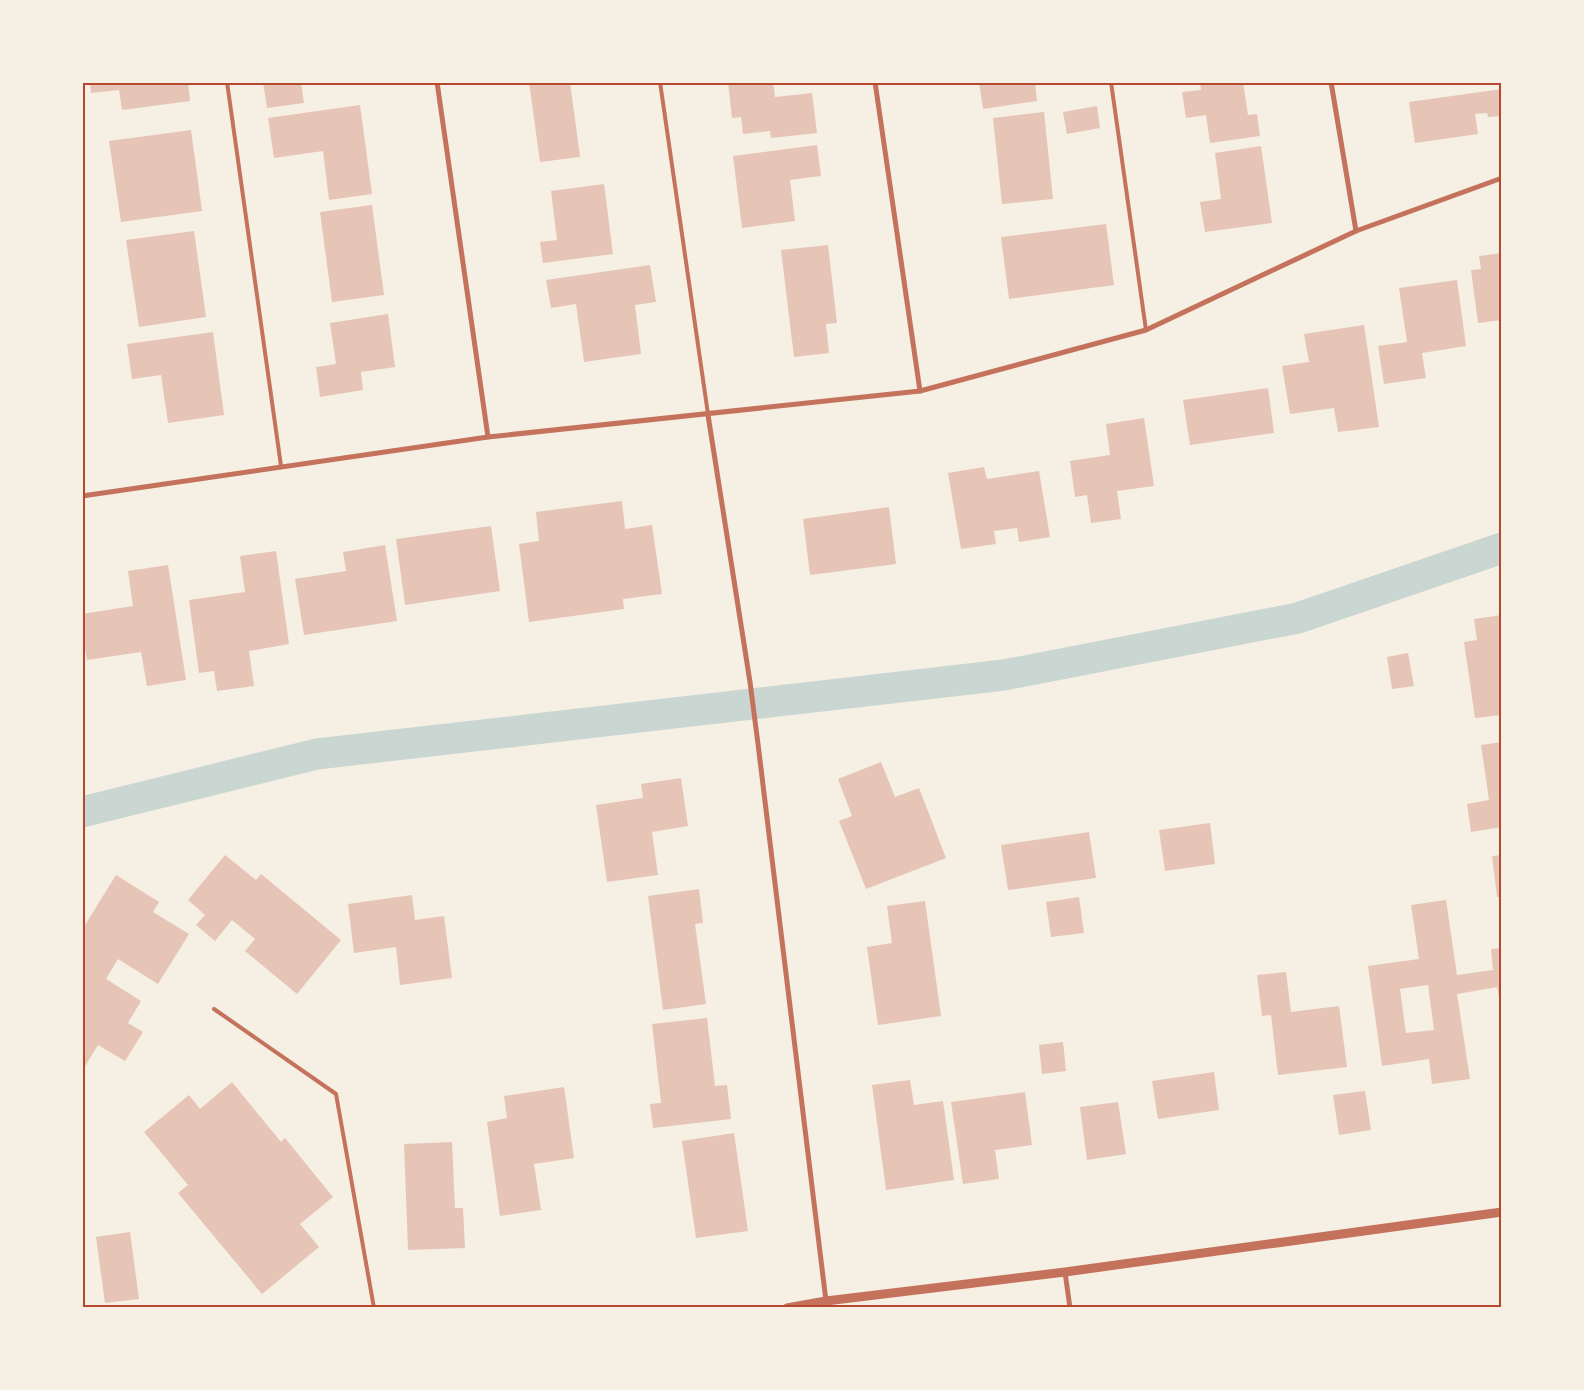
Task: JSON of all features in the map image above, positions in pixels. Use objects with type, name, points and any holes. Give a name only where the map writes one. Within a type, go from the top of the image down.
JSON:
[{"type":"street","points":[[438,82],[488,437]]},
{"type":"street","points":[[875,82],[920,391]]},
{"type":"street","points":[[1331,82],[1356,231]]},
{"type":"street","points":[[82,496],[488,437],[920,391],[1146,330],[1356,231],[1502,178]]},
{"type":"street","points":[[708,415],[750,682],[826,1301]]},
{"type":"street","points":[[787,1308],[826,1301],[1065,1272],[1502,1212]]},
{"type":"street","points":[[1065,1272],[1070,1308]]},
{"type":"lane","points":[[227,82],[281,466]]},
{"type":"lane","points":[[660,82],[708,415]]},
{"type":"lane","points":[[1111,82],[1146,330]]},
{"type":"lane","points":[[214,1009],[336,1094],[374,1308]]},
{"type":"building","points":[[90,82],[188,82],[190,101],[122,110],[119,90],[91,93]]},
{"type":"building","points":[[263,82],[301,82],[304,103],[267,108]]},
{"type":"building","points":[[529,82],[570,82],[580,157],[540,162]]},
{"type":"building","points":[[728,82],[773,82],[775,97],[812,93],[817,133],[771,138],[770,131],[743,134],[741,117],[732,118]]},
{"type":"building","points":[[979,82],[1035,82],[1037,101],[983,109]]},
{"type":"building","points":[[1200,82],[1243,82],[1248,115],[1257,114],[1260,136],[1210,143],[1206,115],[1186,118],[1182,92],[1201,90]]},
{"type":"building","points":[[1502,89],[1502,116],[1488,117],[1487,113],[1475,114],[1478,134],[1415,143],[1409,102]]},
{"type":"building","points":[[360,105],[372,194],[329,200],[323,151],[274,158],[268,118]]},
{"type":"building","points":[[1097,106],[1100,128],[1067,134],[1063,112]]},
{"type":"building","points":[[1044,112],[1053,199],[1002,204],[993,118]]},
{"type":"building","points":[[191,130],[202,211],[121,222],[109,141]]},
{"type":"building","points":[[817,145],[821,176],[790,180],[795,221],[742,228],[733,156]]},
{"type":"building","points":[[1261,146],[1272,223],[1205,232],[1200,202],[1221,199],[1215,153]]},
{"type":"building","points":[[604,184],[613,254],[543,263],[540,242],[557,240],[551,191]]},
{"type":"building","points":[[372,205],[384,295],[332,302],[320,212]]},
{"type":"building","points":[[1106,224],[1114,285],[1009,299],[1001,237]]},
{"type":"building","points":[[194,231],[206,317],[139,327],[126,240]]},
{"type":"building","points":[[828,245],[837,323],[826,324],[829,353],[794,357],[781,250]]},
{"type":"building","points":[[1502,253],[1502,320],[1478,323],[1471,270],[1481,269],[1479,256]]},
{"type":"building","points":[[650,265],[656,302],[635,305],[641,354],[584,362],[576,304],[551,308],[546,280]]},
{"type":"building","points":[[1457,280],[1466,346],[1422,353],[1426,378],[1384,384],[1378,346],[1407,342],[1399,288]]},
{"type":"building","points":[[388,314],[395,367],[361,372],[363,390],[320,397],[316,367],[336,364],[330,323]]},
{"type":"building","points":[[1364,325],[1379,427],[1338,432],[1334,408],[1290,414],[1282,366],[1309,362],[1304,334]]},
{"type":"building","points":[[213,332],[224,415],[168,423],[161,375],[132,379],[127,344]]},
{"type":"building","points":[[1268,388],[1274,433],[1190,445],[1183,400]]},
{"type":"building","points":[[1144,418],[1154,486],[1117,491],[1121,519],[1091,523],[1087,495],[1075,497],[1070,461],[1110,455],[1106,424]]},
{"type":"building","points":[[984,467],[987,479],[1039,471],[1050,537],[1019,542],[1017,528],[994,531],[996,544],[961,549],[948,473]]},
{"type":"building","points":[[622,501],[625,529],[652,525],[662,594],[623,599],[624,609],[529,622],[519,544],[539,541],[536,512]]},
{"type":"building","points":[[889,507],[896,564],[810,575],[803,519]]},
{"type":"building","points":[[491,526],[500,591],[405,605],[396,539]]},
{"type":"building","points":[[385,545],[397,621],[304,635],[295,579],[346,571],[343,552]]},
{"type":"building","points":[[276,551],[289,644],[249,651],[254,686],[217,691],[214,671],[199,673],[189,600],[245,592],[240,556]]},
{"type":"building","points":[[168,565],[186,680],[147,686],[141,652],[87,660],[82,633],[82,614],[133,606],[128,571]]},
{"type":"building","points":[[1502,615],[1502,715],[1475,718],[1464,642],[1477,640],[1474,619]]},
{"type":"building","points":[[1408,653],[1414,686],[1392,689],[1387,657]]},
{"type":"building","points":[[1502,742],[1502,827],[1471,832],[1467,804],[1489,800],[1481,745]]},
{"type":"building","points":[[881,762],[895,797],[919,788],[946,858],[866,889],[839,821],[852,816],[838,779]]},
{"type":"building","points":[[681,778],[688,826],[652,832],[658,875],[607,882],[596,805],[643,798],[641,784]]},
{"type":"building","points":[[1210,823],[1215,864],[1165,871],[1159,830]]},
{"type":"building","points":[[1089,832],[1096,878],[1008,890],[1001,845]]},
{"type":"building","points":[[225,855],[256,880],[261,874],[341,940],[297,994],[245,951],[255,939],[232,920],[215,941],[196,925],[205,915],[188,900]]},
{"type":"building","points":[[1502,855],[1502,897],[1497,897],[1492,856]]},
{"type":"building","points":[[116,875],[159,902],[153,912],[189,934],[158,984],[118,959],[106,979],[141,1001],[128,1023],[143,1032],[125,1061],[98,1045],[82,1071],[82,924],[85,925]]},
{"type":"building","points":[[699,889],[703,923],[695,924],[706,1004],[663,1010],[648,896]]},
{"type":"building","points":[[412,895],[415,920],[444,916],[452,978],[400,985],[396,947],[354,953],[348,904]]},
{"type":"building","points":[[1079,897],[1084,933],[1051,937],[1046,902]]},
{"type":"building","points":[[1446,900],[1457,975],[1493,970],[1491,949],[1502,948],[1502,997],[1499,997],[1497,987],[1457,994],[1470,1079],[1432,1084],[1429,1059],[1382,1066],[1368,966],[1419,959],[1411,905]],"holes":[[[1428,985],[1434,1030],[1406,1033],[1400,989]]]},
{"type":"building","points":[[925,901],[941,1016],[878,1025],[867,947],[892,943],[887,906]]},
{"type":"building","points":[[1286,972],[1291,1012],[1339,1006],[1347,1067],[1278,1075],[1271,1015],[1262,1016],[1257,975]]},
{"type":"building","points":[[707,1018],[715,1086],[727,1085],[731,1119],[653,1128],[650,1104],[661,1103],[652,1024]]},
{"type":"building","points":[[1063,1042],[1066,1071],[1042,1074],[1039,1045]]},
{"type":"building","points":[[1214,1072],[1219,1110],[1158,1119],[1152,1081]]},
{"type":"building","points":[[910,1080],[914,1105],[943,1101],[954,1180],[886,1190],[872,1085]]},
{"type":"building","points":[[232,1082],[281,1142],[285,1138],[333,1197],[300,1224],[319,1247],[262,1294],[178,1193],[188,1185],[144,1132],[189,1095],[200,1109]]},
{"type":"building","points":[[564,1087],[574,1158],[534,1164],[541,1210],[500,1216],[487,1122],[507,1118],[504,1096]]},
{"type":"building","points":[[1365,1091],[1371,1130],[1339,1135],[1333,1095]]},
{"type":"building","points":[[1025,1092],[1032,1145],[995,1150],[999,1179],[963,1184],[951,1102]]},
{"type":"building","points":[[1118,1102],[1126,1154],[1087,1160],[1080,1107]]},
{"type":"building","points":[[734,1133],[748,1231],[696,1238],[682,1141]]},
{"type":"building","points":[[452,1142],[455,1208],[463,1208],[465,1248],[408,1250],[404,1144]]},
{"type":"building","points":[[130,1232],[139,1299],[105,1303],[96,1237]]},
{"type":"waterway","points":[[82,812],[317,754],[1004,675],[1298,618],[1502,548]]}]
